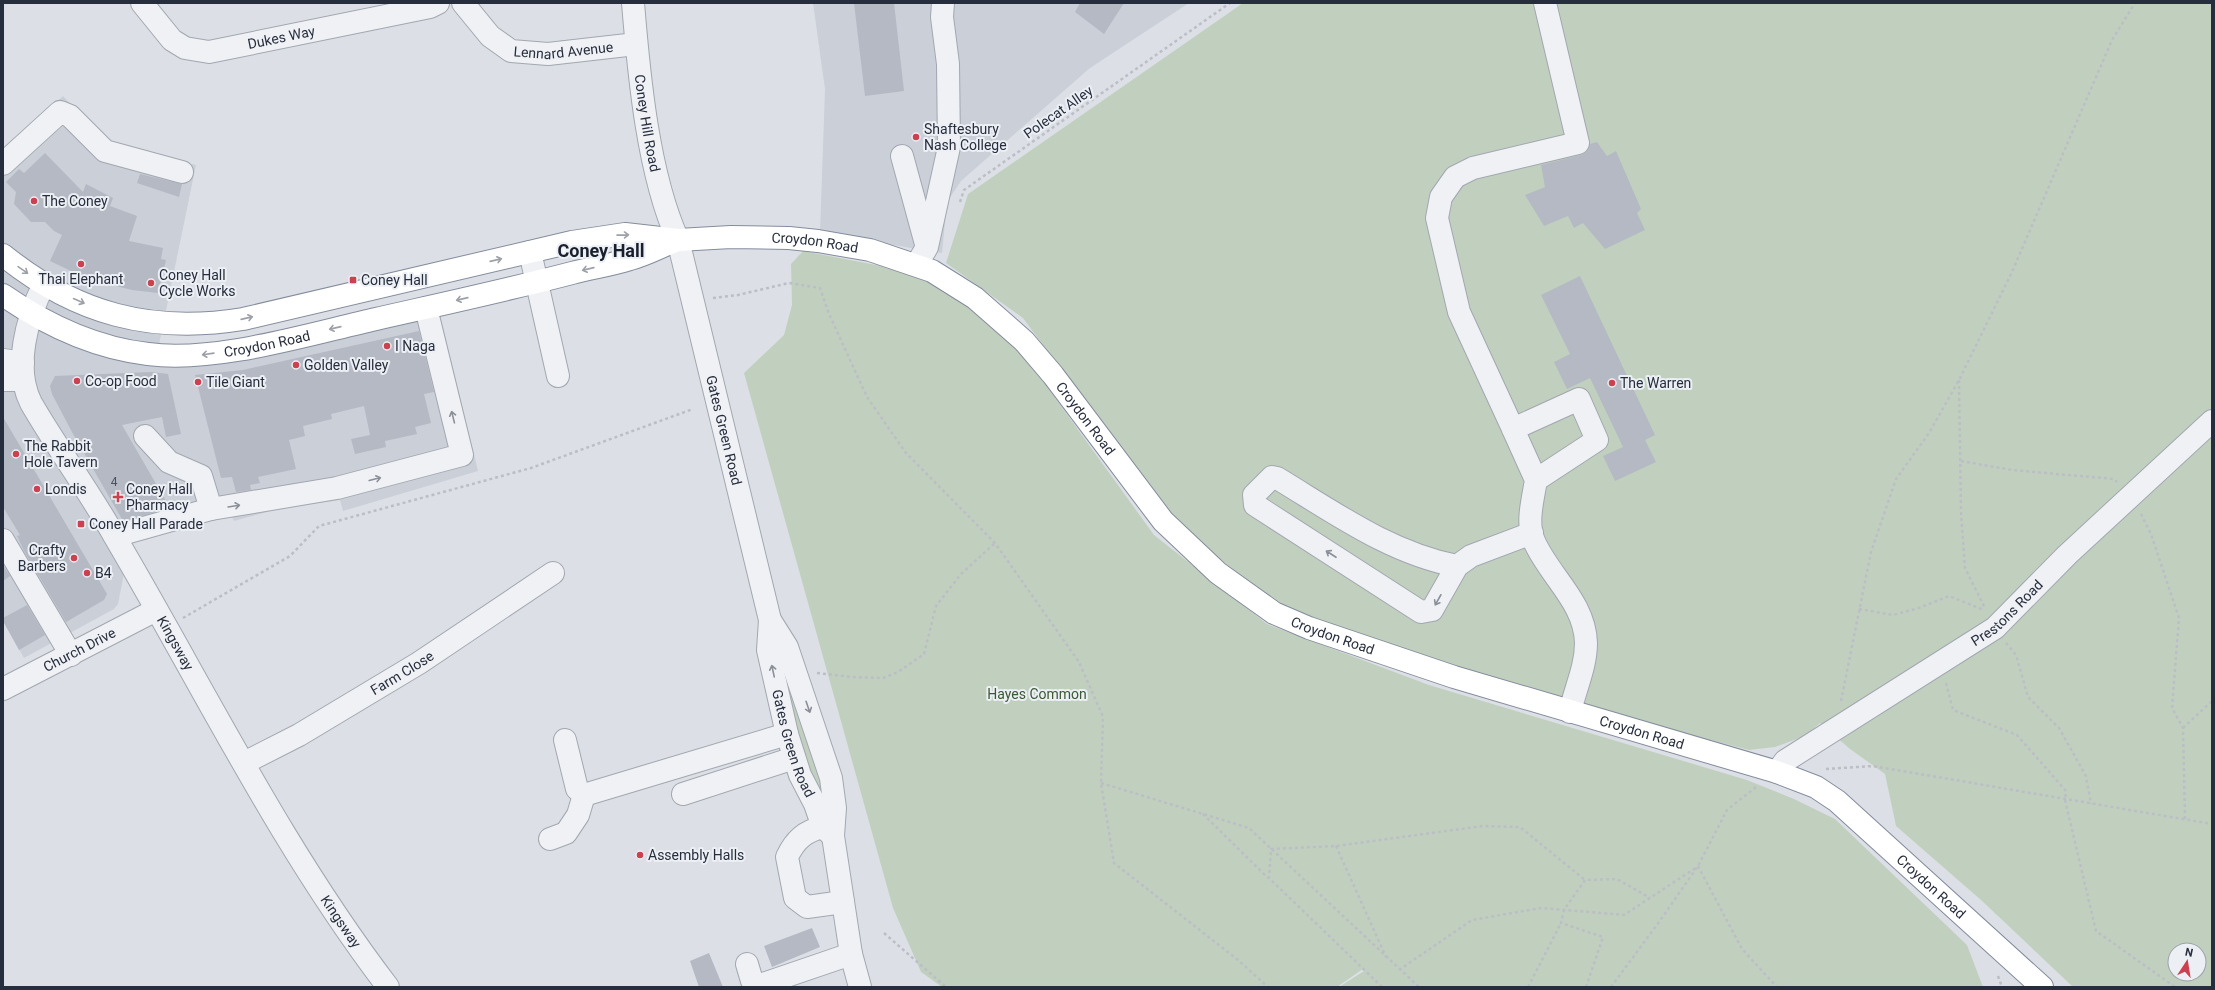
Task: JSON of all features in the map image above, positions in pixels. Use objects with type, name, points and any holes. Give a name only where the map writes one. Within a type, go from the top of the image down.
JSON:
[{"type":"highway","name":"Croydon Road","points":[[3,255],[44,284],[111,314],[155,323],[200,325],[243,319],[572,242],[621,234],[678,240],[731,237],[818,241],[870,250],[922,255],[953,283],[975,298],[1024,341],[1054,375],[1163,521],[1212,568],[1274,613],[1316,630],[1403,661],[1570,712],[1777,772],[1816,787],[1837,801],[2042,987]]},
{"type":"highway","name":"Croydon Road","points":[[3,295],[32,313],[66,330],[105,345],[148,354],[178,356],[244,348],[426,308],[630,259],[678,240]]},
{"type":"street","name":"Dukes Way","points":[[142,3],[172,40],[185,48],[209,52],[430,7],[438,3]]},
{"type":"street","name":"Lennard Avenue","points":[[463,3],[490,36],[511,51],[548,54],[636,44]]},
{"type":"street","name":"Coney Hill Road","points":[[633,3],[636,44],[650,143],[666,212],[678,240]]},
{"type":"street","points":[[922,255],[949,147],[948,64],[942,17],[943,3]]},
{"type":"street","points":[[1545,3],[1578,143],[1473,168],[1455,178],[1441,197],[1437,218],[1459,312],[1536,480],[1530,515],[1533,540],[1581,614],[1586,643],[1582,668],[1570,712]]},
{"type":"street","points":[[3,164],[60,112],[70,116],[105,151],[182,172]]},
{"type":"street","points":[[902,156],[922,255]]},
{"type":"street","name":"Gates Green Road","points":[[678,240],[770,620],[768,650],[787,734],[800,775],[828,831],[843,902],[851,954],[860,987]]},
{"type":"street","points":[[530,252],[558,376]]},
{"type":"street","name":"Kingsway","points":[[44,284],[32,313],[13,371],[31,403],[114,536],[244,763],[320,891],[349,936],[388,987]]},
{"type":"street","points":[[114,536],[211,509],[337,488],[462,455],[426,308]]},
{"type":"street","points":[[1513,430],[1579,399],[1597,440],[1536,480]]},
{"type":"street","name":"Prestons Road","points":[[1777,772],[1785,762],[1995,628],[2067,555],[2212,421]]},
{"type":"street","points":[[145,436],[169,462],[202,476],[211,509]]},
{"type":"street","points":[[1457,566],[1417,555],[1371,535],[1278,478],[1272,476],[1254,495],[1255,505],[1421,612],[1432,610],[1457,566],[1471,556],[1532,533]]},
{"type":"street","points":[[3,540],[72,655]]},
{"type":"street","name":"Farm Close","points":[[244,763],[299,735],[420,663],[553,573]]},
{"type":"street","name":"Church Drive","points":[[3,689],[72,655],[156,610]]},
{"type":"street","name":"Gates Green Road","points":[[770,620],[787,648],[831,778],[835,808],[828,831]]},
{"type":"street","points":[[584,795],[787,734]]},
{"type":"street","points":[[565,740],[577,789],[584,795]]},
{"type":"street","points":[[683,794],[794,758]]},
{"type":"street","points":[[550,839],[566,833],[578,815],[584,795]]},
{"type":"street","points":[[828,831],[814,829],[798,838],[787,857],[795,898],[807,906],[843,902]]},
{"type":"street","points":[[747,964],[752,981],[760,985],[851,954]]},
{"type":"path","name":"Polecat Alley","points":[[959,205],[964,190],[1230,3]]},
{"type":"path","points":[[1838,728],[1842,693],[1871,552],[1896,479],[1929,433],[1959,380],[2012,272],[2112,40],[2135,3]]},
{"type":"path","points":[[693,300],[738,295],[788,283],[820,288],[829,314],[867,397],[901,447],[942,492],[995,543],[1079,662],[1103,717],[1101,783],[1114,863],[1238,960],[1268,987]]},
{"type":"path","points":[[1859,609],[1894,615],[1920,608],[1949,596],[1986,610],[1965,568],[1960,461],[1959,380]]},
{"type":"path","points":[[182,618],[290,556],[320,526],[531,468],[693,409]]},
{"type":"path","points":[[1960,461],[2012,470],[2114,479],[2132,495],[2151,534],[2179,618],[2172,708],[2183,728],[2186,820]]},
{"type":"path","points":[[795,670],[852,677],[883,678],[898,672],[924,654],[936,606],[961,574],[995,543]]},
{"type":"path","points":[[1995,628],[2016,655],[2028,698],[2059,728],[2086,776],[2091,804]]},
{"type":"path","points":[[1940,663],[1953,710],[2017,735],[2066,791],[2065,800],[2096,931],[2175,987]]},
{"type":"path","points":[[2183,728],[2212,701]]},
{"type":"path","points":[[1821,769],[1873,766],[2212,824]]},
{"type":"path","points":[[1611,987],[1698,866],[1727,810],[1777,772]]},
{"type":"path","points":[[1101,783],[1249,828],[1398,970],[1419,987]]},
{"type":"path","points":[[1202,813],[1382,987]]},
{"type":"path","points":[[1271,849],[1336,846],[1483,826],[1520,827],[1585,880],[1617,879],[1651,898]]},
{"type":"path","points":[[1336,846],[1386,958]]},
{"type":"path","points":[[1268,878],[1271,849]]},
{"type":"path","points":[[1398,970],[1472,920],[1541,908],[1624,915],[1698,866]]},
{"type":"path","points":[[1698,866],[1742,949],[1777,987]]},
{"type":"path","points":[[1528,987],[1561,923],[1564,910],[1585,880]]},
{"type":"path","points":[[1561,923],[1603,937],[1586,987]]},
{"type":"path","points":[[884,934],[946,987]]},
{"type":"shaded area","name":"Shaftesbury Nash College","points":[[813,3],[1189,3],[1090,68],[961,181],[947,202],[942,253],[820,233],[825,89]]},
{"type":"shaded area","points":[[63,96],[107,142],[196,165],[155,364],[440,314],[478,471],[343,511],[340,500],[282,508],[234,521],[229,511],[132,533],[118,604],[114,609],[24,658],[3,621],[3,154]]},
{"type":"green space","points":[[1243,3],[2212,3],[2212,987],[2073,987],[1981,900],[1896,826],[1885,774],[1850,749],[1820,723],[1805,736],[1775,747],[1749,750],[1633,720],[1434,661],[1276,604],[1172,520],[1023,318],[946,263],[968,194]]},
{"type":"green space","name":"Hayes Common","points":[[803,251],[939,277],[1009,334],[1154,535],[1267,624],[1429,685],[1747,780],[1794,799],[1835,819],[1967,945],[1983,987],[1339,987],[1364,971],[1363,969],[1337,987],[942,987],[921,972],[893,908],[744,373],[784,335],[792,305],[791,264]]},
{"type":"green space","points":[[781,648],[829,811],[797,749]]},
{"type":"building","points":[[854,3],[894,3],[904,91],[865,96]]},
{"type":"building","points":[[1080,3],[1124,3],[1104,34],[1075,12]]},
{"type":"building","points":[[1597,142],[1607,156],[1616,151],[1641,209],[1637,213],[1645,230],[1605,249],[1583,223],[1574,228],[1568,216],[1544,226],[1525,195],[1545,187],[1541,165],[1581,155],[1587,152],[1590,144]]},
{"type":"building","points":[[45,153],[83,192],[86,184],[113,198],[110,206],[137,216],[129,241],[163,248],[161,259],[166,260],[158,293],[132,290],[88,279],[50,261],[62,235],[54,231],[45,222],[31,222],[14,204],[16,192],[6,182],[19,169],[24,173]]},
{"type":"building","points":[[140,174],[182,184],[179,197],[137,183]]},
{"type":"building","name":"The Warren","points":[[1580,276],[1655,435],[1645,440],[1656,462],[1615,481],[1603,456],[1623,447],[1590,378],[1567,389],[1554,362],[1570,354],[1541,295]]},
{"type":"building","points":[[419,331],[434,392],[424,394],[431,423],[415,427],[417,434],[385,441],[386,447],[355,454],[351,439],[370,435],[364,406],[331,414],[332,419],[303,426],[305,436],[289,440],[296,469],[258,477],[260,483],[250,485],[251,490],[236,492],[232,477],[221,478],[195,375],[243,370]]},
{"type":"building","points":[[151,372],[168,374],[181,434],[166,437],[162,417],[122,425],[170,508],[123,521],[72,432],[52,394],[50,386],[55,376]]},
{"type":"building","points":[[3,417],[107,594],[104,600],[66,622],[24,551],[17,536],[20,535],[3,507]]},
{"type":"building","points":[[3,565],[10,576],[3,581]]},
{"type":"building","points":[[27,605],[45,635],[19,650],[3,621],[3,618]]},
{"type":"building","points":[[812,928],[820,947],[772,967],[764,946]]},
{"type":"building","points":[[709,953],[723,987],[699,987],[690,961]]},
{"type":"place","name":"Shaftesbury Nash College","points":[[916,137]]},
{"type":"place","name":"The Coney","points":[[34,201]]},
{"type":"place","name":"Thai Elephant","points":[[81,264]]},
{"type":"place","name":"Coney Hall","points":[[353,280]]},
{"type":"place","name":"Coney Hall Cycle Works","points":[[151,283]]},
{"type":"place","name":"I Naga","points":[[387,346]]},
{"type":"place","name":"Golden Valley","points":[[296,365]]},
{"type":"place","name":"Co-op Food","points":[[77,381]]},
{"type":"place","name":"Tile Giant","points":[[198,382]]},
{"type":"place","name":"The Warren","points":[[1612,383]]},
{"type":"place","name":"The Rabbit Hole Tavern","points":[[16,454]]},
{"type":"place","name":"Londis","points":[[37,489]]},
{"type":"place","name":"Coney Hall Pharmacy","points":[[118,497]]},
{"type":"place","name":"Coney Hall Parade","points":[[81,524]]},
{"type":"place","name":"Crafty Barbers","points":[[74,558]]},
{"type":"place","name":"B4","points":[[87,573]]},
{"type":"place","name":"Assembly Halls","points":[[640,855]]},
{"type":"district","name":"Coney Hall","points":[[601,251]]}]
